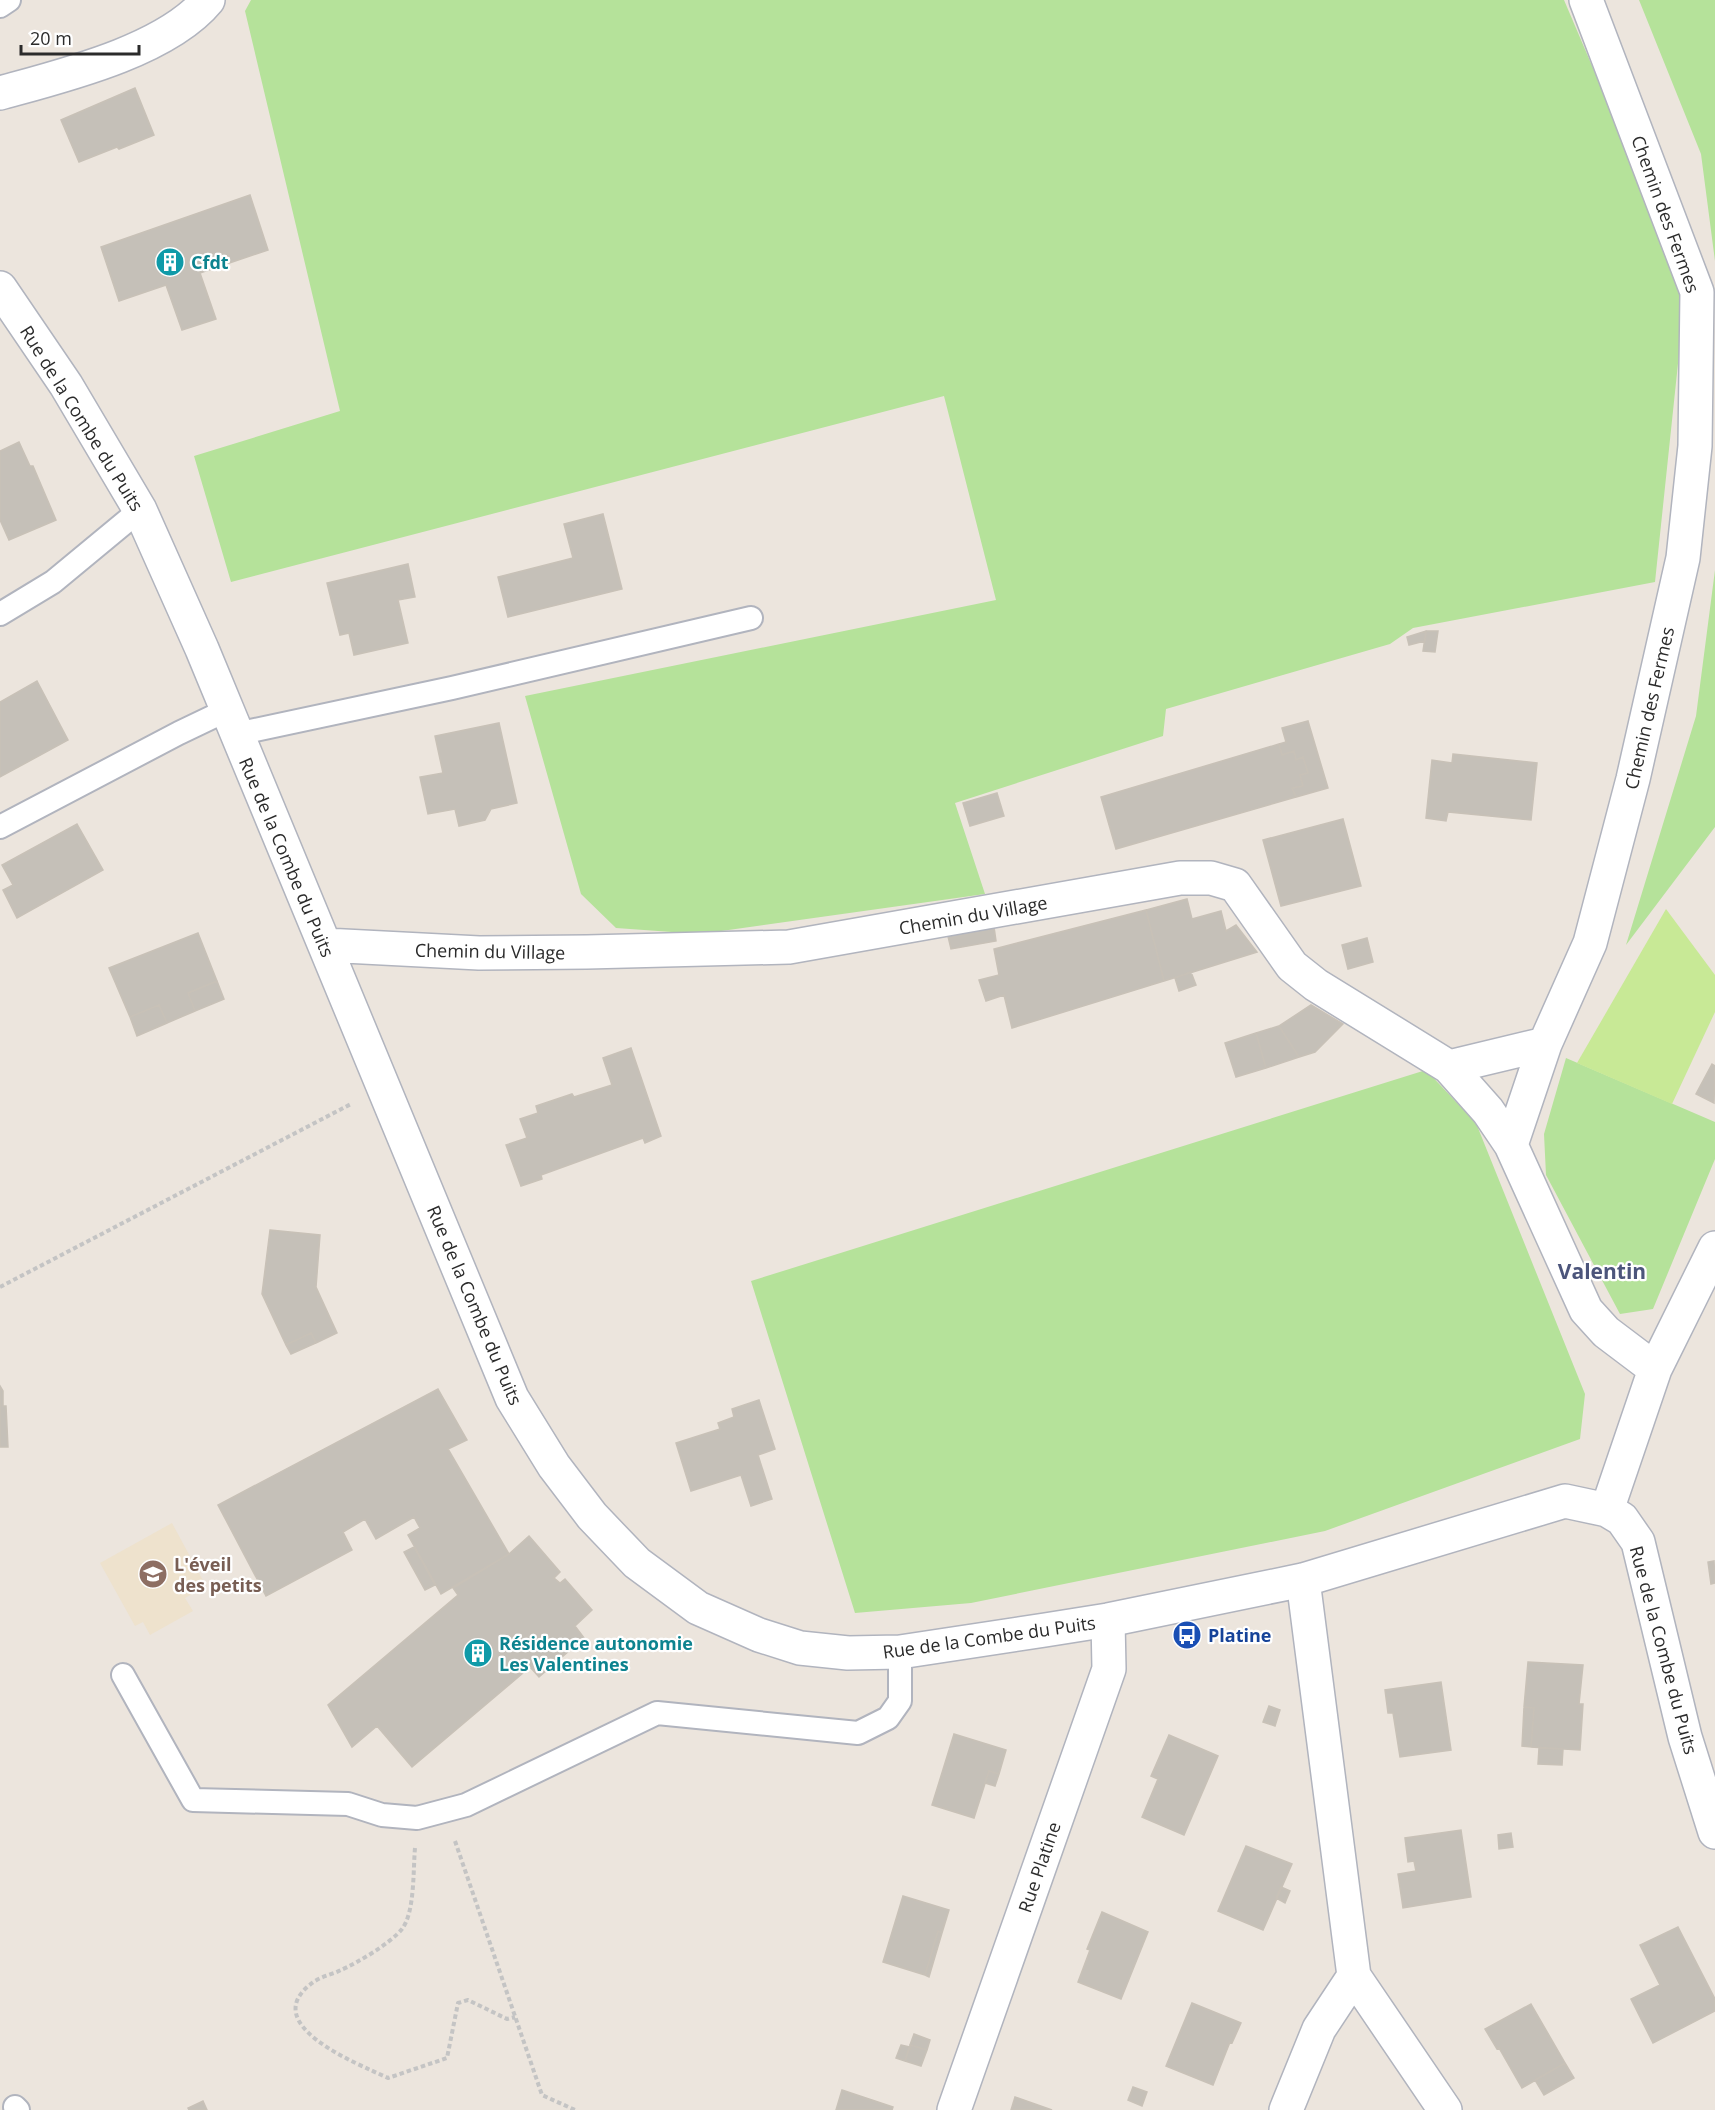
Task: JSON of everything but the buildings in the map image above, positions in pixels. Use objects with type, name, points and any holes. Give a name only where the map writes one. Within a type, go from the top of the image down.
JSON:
[{"type":"street","points":[[0,93],[114,59],[172,30],[208,0]]},
{"type":"street","name":"Chemin des Fermes","points":[[1511,1145],[1545,1044],[1590,943],[1633,779],[1683,558],[1695,446],[1697,292],[1586,0]]},
{"type":"street","name":"Rue de la Combe du Puits","points":[[0,288],[66,385],[140,510],[231,722],[512,1398],[554,1466],[592,1516],[638,1563],[698,1608],[759,1635],[800,1647],[848,1653],[900,1652],[1108,1620],[1303,1580],[1565,1501],[1607,1510],[1622,1519],[1638,1542],[1685,1737],[1715,1832]]},
{"type":"street","name":"Chemin du Village","points":[[324,945],[479,953],[789,947],[1180,878],[1211,878],[1235,885],[1292,966],[1316,985],[1449,1067],[1488,1111],[1511,1145]]},
{"type":"street","points":[[1449,1067],[1545,1044]]},
{"type":"street","points":[[1511,1145],[1586,1310],[1606,1332],[1655,1369]]},
{"type":"street","points":[[1607,1510],[1655,1369],[1715,1248]]},
{"type":"street","points":[[1303,1580],[1354,1976],[1445,2110]]},
{"type":"street","name":"Rue Platine","points":[[954,2110],[1109,1669],[1108,1620]]},
{"type":"street","points":[[1286,2110],[1319,2029],[1354,1976]]},
{"type":"lane","points":[[0,6],[9,0]]},
{"type":"lane","points":[[0,614],[53,582],[140,510]]},
{"type":"lane","points":[[0,827],[179,733],[231,722],[452,688],[751,618]]},
{"type":"lane","points":[[123,1675],[193,1800],[348,1804],[382,1815],[417,1818],[466,1805],[657,1713],[858,1733],[888,1718],[900,1701],[900,1652]]},
{"type":"path","points":[[0,1287],[382,1088]]},
{"type":"path","points":[[445,1810],[542,2095],[575,2110]]},
{"type":"path","points":[[417,1818],[410,1909],[402,1929],[372,1953],[343,1970],[317,1979],[303,1990],[296,2002],[295,2013],[309,2036],[343,2057],[388,2078],[447,2058],[458,2003],[468,2000],[507,2019],[515,2017]]},
{"type":"shaded area","name":"L'éveil des petits","points":[[172,1523],[206,1586],[185,1598],[193,1611],[150,1635],[143,1622],[135,1626],[100,1563]]},
{"type":"green space","points":[[251,0],[1564,0],[1633,162],[1685,297],[1655,582],[1413,628],[1390,644],[1166,709],[1163,736],[955,803],[985,894],[700,934],[616,928],[581,894],[525,696],[996,600],[944,396],[231,582],[194,456],[340,411],[245,11]]},
{"type":"green space","points":[[1639,0],[1715,0],[1715,261],[1701,154]]},
{"type":"green space","points":[[1715,570],[1715,827],[1626,945],[1696,716]]},
{"type":"green space","points":[[1666,909],[1715,975],[1715,1012],[1672,1104],[1577,1063]]},
{"type":"green space","points":[[1566,1058],[1715,1122],[1715,1159],[1653,1309],[1620,1314],[1546,1175],[1544,1134]]},
{"type":"green space","points":[[1426,1070],[1476,1123],[1585,1394],[1580,1439],[1325,1531],[971,1603],[855,1613],[751,1281]]},
{"type":"place","name":"Cfdt","points":[[170,262]]},
{"type":"place","name":"L'éveil des petits","points":[[153,1574]]},
{"type":"place","name":"Platine","points":[[1187,1635]]},
{"type":"place","name":"Résidence autonomie Les Valentines","points":[[478,1653]]},
{"type":"district","name":"Valentin","points":[[1602,1271]]}]
